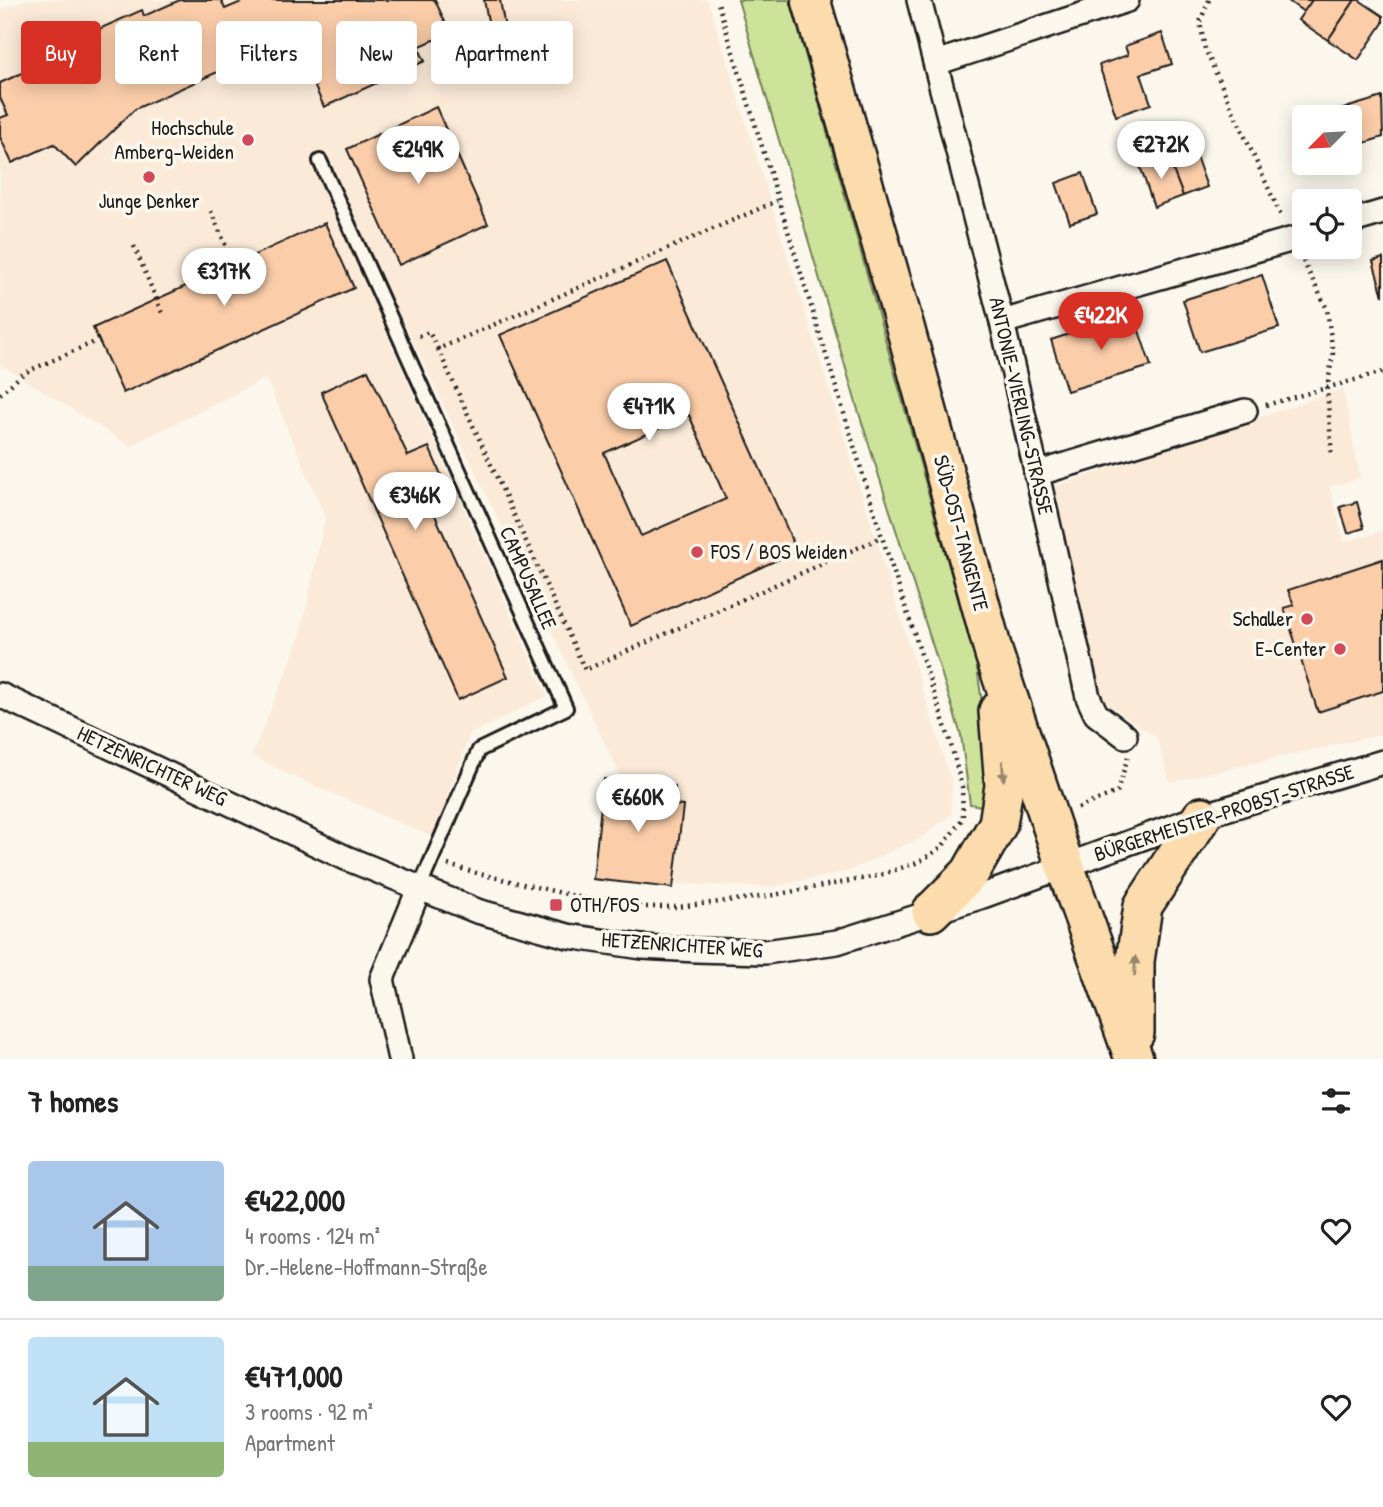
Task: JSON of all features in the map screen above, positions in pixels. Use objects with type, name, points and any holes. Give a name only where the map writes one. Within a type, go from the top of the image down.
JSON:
[{"type":"main road","name":"SÜD-OST-TANGENTE","points":[[811,0],[994,654],[1065,866],[1135,1059]]},
{"type":"main road","points":[[931,912],[970,873],[998,824],[1004,786],[994,654]]},
{"type":"main road","points":[[1135,1059],[1135,961],[1143,906],[1202,816]]},
{"type":"street","name":"ANTONIE-VIERLING-STRASSE","points":[[919,0],[1002,322],[1088,697],[1096,714],[1125,736]]},
{"type":"street","points":[[936,63],[1127,0]]},
{"type":"street","points":[[1362,218],[1383,212]]},
{"type":"street","points":[[1002,322],[1292,239]]},
{"type":"street","points":[[1036,474],[1245,411]]},
{"type":"street","name":"HETZENRICHTER WEG","points":[[0,695],[346,858],[419,889],[477,911],[568,936],[642,947],[765,952],[837,942],[1065,866]]},
{"type":"street","name":"BÜRGERMEISTER-PROBST-STRASSE","points":[[1065,866],[1202,816],[1383,762]]},
{"type":"street","points":[[400,1059],[382,979],[419,889]]},
{"type":"lane","name":"CAMPUSALLEE","points":[[320,161],[566,708],[479,750],[419,889]]},
{"type":"path","points":[[419,889],[446,864],[622,907],[678,907],[768,896],[877,876],[919,862],[942,847],[963,818],[962,788],[950,741],[882,537],[717,0]]},
{"type":"path","points":[[1209,0],[1200,22],[1205,49],[1292,225]]},
{"type":"path","points":[[438,349],[777,201]]},
{"type":"path","points":[[211,211],[239,277]]},
{"type":"path","points":[[134,246],[162,313]]},
{"type":"path","points":[[1307,259],[1327,309],[1333,353],[1326,389],[1332,456]]},
{"type":"path","points":[[401,344],[429,332],[585,670],[882,537]]},
{"type":"path","points":[[0,394],[24,373],[99,340]]},
{"type":"path","points":[[1245,411],[1383,372]]},
{"type":"path","points":[[556,905],[560,893]]},
{"type":"shaded area","points":[[24,0],[708,0],[952,784],[951,815],[919,839],[845,872],[768,887],[672,884],[403,320],[384,328],[547,696],[470,734],[433,837],[292,776],[252,755],[300,638],[325,517],[266,378],[130,446],[0,364],[0,11]]},
{"type":"shaded area","points":[[1343,389],[1360,478],[1330,487],[1344,542],[1383,531],[1383,734],[1170,782],[1157,738],[1103,701],[1051,488]]},
{"type":"green space","points":[[738,0],[790,0],[977,666],[996,809],[970,804],[961,735],[858,410]]},
{"type":"building","points":[[180,0],[221,0],[225,9],[246,0],[435,0],[445,21],[431,21],[431,41],[418,47],[425,61],[417,65],[417,21],[336,21],[336,84],[374,84],[324,107],[314,84],[322,84],[322,21],[216,21],[216,73],[202,79],[202,21],[117,21],[142,10],[144,16]]},
{"type":"building","points":[[484,0],[500,0],[504,21],[488,21]]},
{"type":"building","points":[[1287,0],[1312,0],[1304,12]]},
{"type":"building","points":[[1312,0],[1355,0],[1328,40],[1298,20]]},
{"type":"building","points":[[1355,0],[1383,16],[1383,23],[1358,60],[1328,40]]},
{"type":"building","points":[[115,22],[115,84],[191,84],[135,109],[76,167],[54,144],[12,163],[0,137],[0,118],[8,115],[0,98],[0,83],[21,73],[21,84],[101,84],[101,28]]},
{"type":"building","points":[[1162,33],[1172,64],[1141,74],[1151,104],[1116,116],[1099,65],[1128,55],[1125,46]]},
{"type":"building","points":[[1382,97],[1383,137],[1362,144],[1362,105],[1356,105]]},
{"type":"building","points":[[436,107],[488,224],[399,265],[347,149]]},
{"type":"building","points":[[1192,145],[1207,187],[1183,196],[1167,155]]},
{"type":"building","points":[[1167,155],[1183,196],[1154,207],[1139,163]]},
{"type":"building","points":[[1083,173],[1097,214],[1070,223],[1056,183]]},
{"type":"building","points":[[325,223],[354,288],[123,393],[93,328]]},
{"type":"building","points":[[1383,258],[1383,296],[1373,261]]},
{"type":"building","points":[[667,261],[797,551],[631,626],[500,335]],"holes":[[[689,415],[726,499],[641,536],[604,453]]]},
{"type":"building","points":[[1262,275],[1279,328],[1200,352],[1183,300]]},
{"type":"building","points":[[1133,313],[1151,366],[1067,391],[1051,340]]},
{"type":"building","points":[[368,370],[408,456],[429,447],[449,493],[429,502],[508,677],[458,700],[321,392]]},
{"type":"building","points":[[1357,502],[1364,528],[1348,533],[1340,507]]},
{"type":"building","name":"E-Center","points":[[1383,559],[1383,691],[1318,712],[1284,608],[1294,605],[1288,590]]},
{"type":"building","points":[[604,779],[675,787],[673,805],[683,806],[673,888],[593,879]]},
{"type":"place","name":"Hochschule Amberg-Weiden","points":[[248,140]]},
{"type":"place","name":"Junge Denker","points":[[149,177]]},
{"type":"place","name":"FOS / BOS Weiden","points":[[697,552]]},
{"type":"place","name":"Schaller","points":[[1307,619]]},
{"type":"place","name":"E-Center","points":[[1340,649]]},
{"type":"place","name":"OTH/FOS","points":[[556,905]]}]
